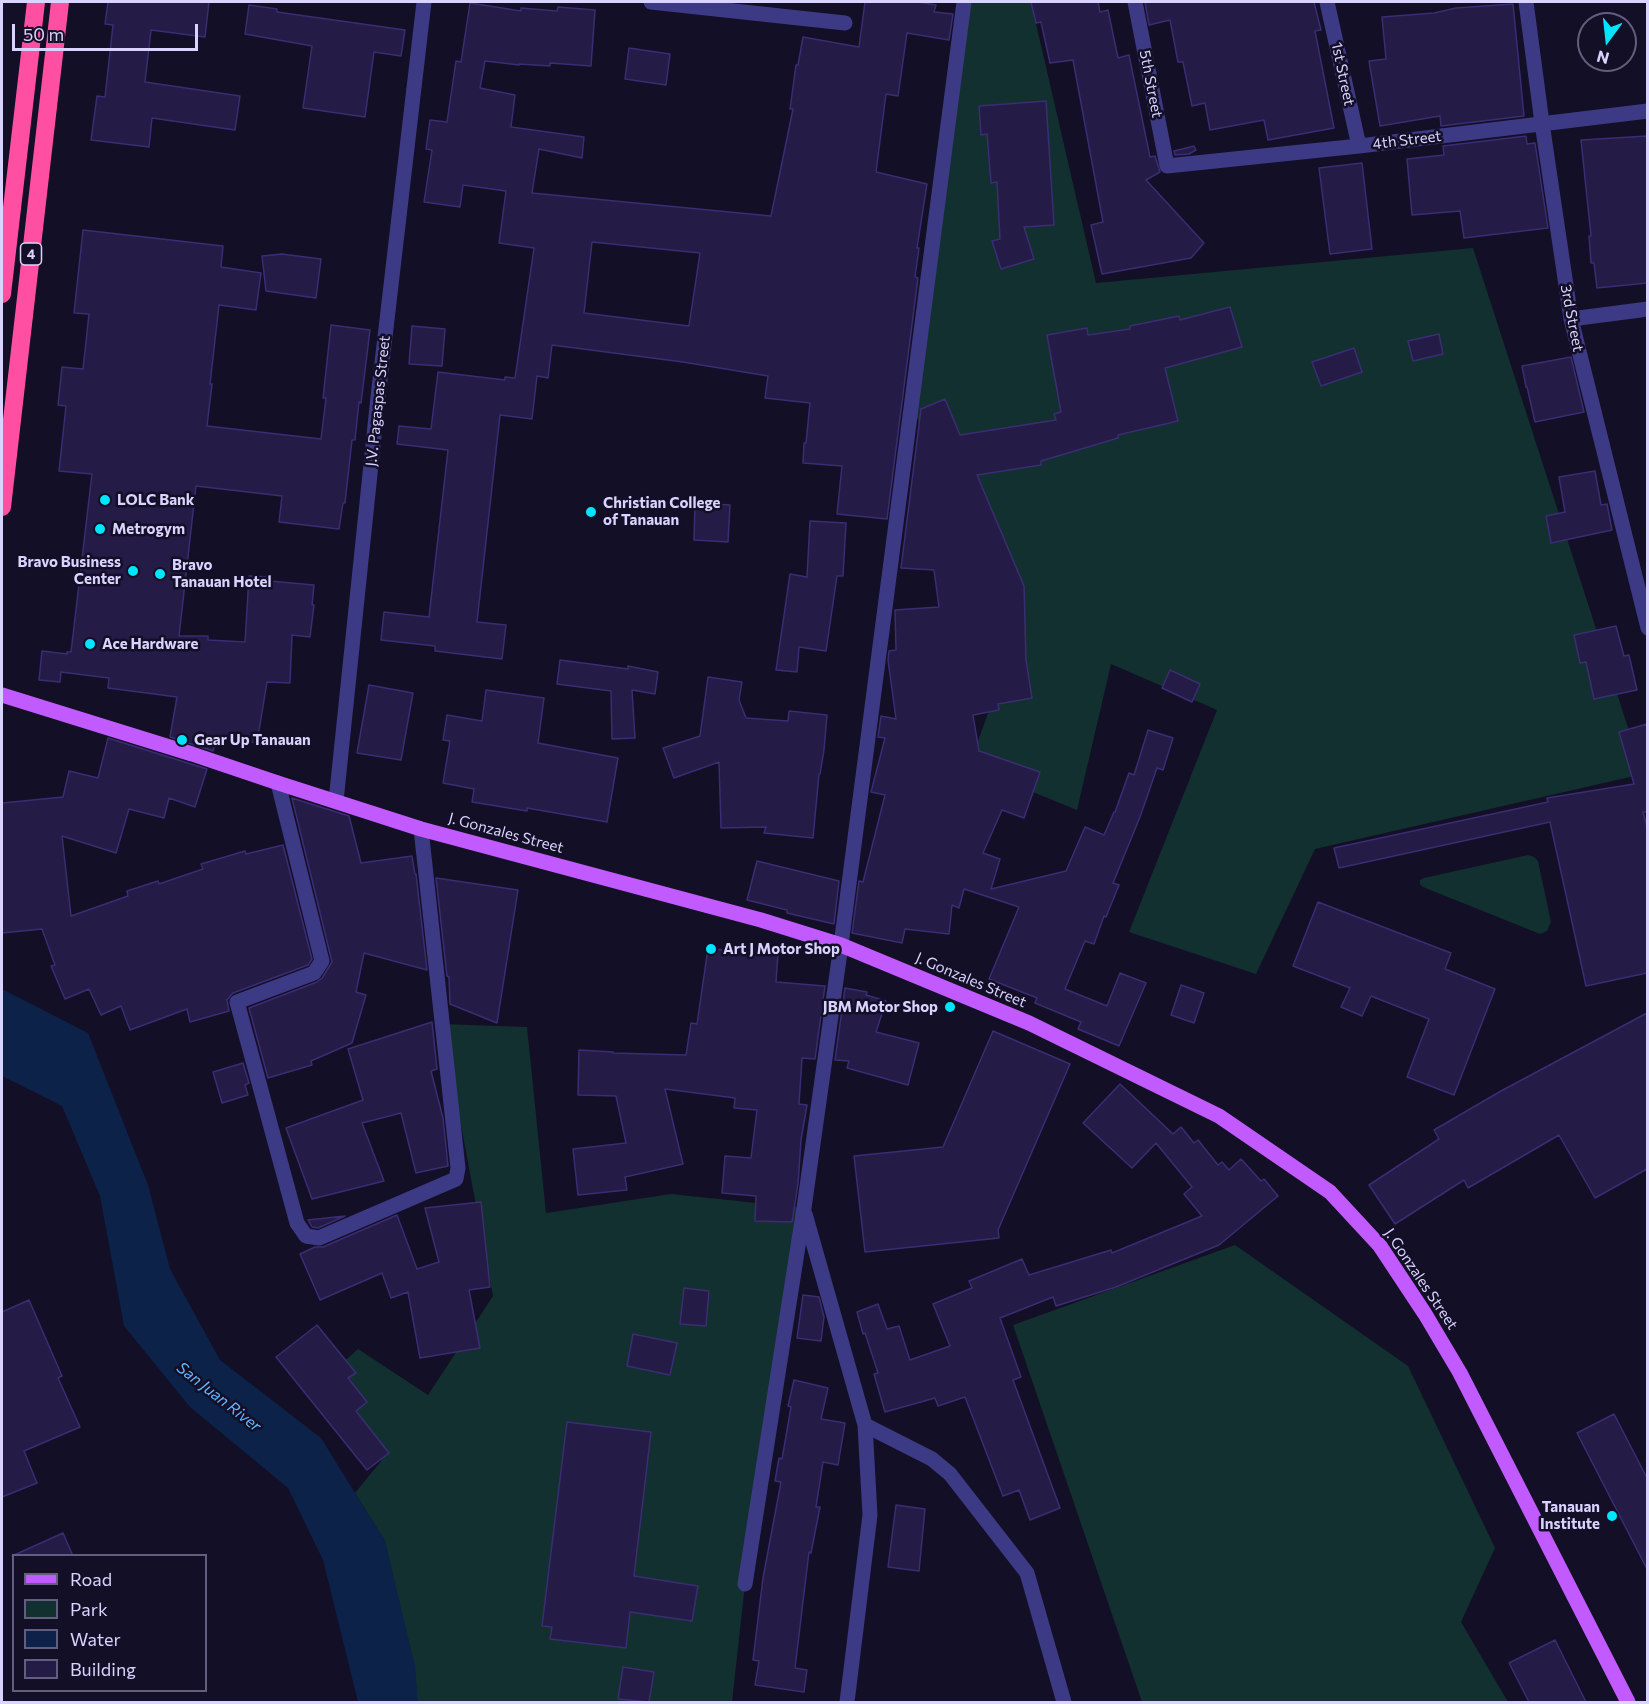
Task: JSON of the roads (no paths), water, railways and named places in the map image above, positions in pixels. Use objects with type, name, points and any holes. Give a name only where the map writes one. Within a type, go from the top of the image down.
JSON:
[{"type":"highway","name":"4","points":[[2,294],[36,2]]},
{"type":"highway","name":"4","points":[[2,507],[60,2]]},
{"type":"main road","name":"J. Gonzales Street","points":[[2,695],[421,829],[750,917],[841,945],[1029,1023],[1202,1107],[1239,1129],[1330,1192],[1380,1246],[1425,1314],[1460,1373],[1628,1702]]},
{"type":"street","name":"J.V. Pagaspas Street","points":[[336,801],[378,397],[424,2]]},
{"type":"street","points":[[651,2],[845,23]]},
{"type":"street","points":[[745,1584],[804,1208],[841,945],[964,2]]},
{"type":"street","name":"5th Street","points":[[1135,2],[1167,166]]},
{"type":"street","name":"1st Street","points":[[1327,2],[1359,146]]},
{"type":"street","name":"3rd Street","points":[[1526,2],[1571,318],[1647,628]]},
{"type":"street","name":"4th Street","points":[[1167,166],[1359,146],[1647,111]]},
{"type":"street","points":[[1571,318],[1647,309]]},
{"type":"street","points":[[278,783],[321,961],[314,973],[237,1002],[297,1223],[306,1236],[319,1238],[456,1179],[458,1168],[421,829]]},
{"type":"street","points":[[804,1208],[865,1425],[870,1515],[847,1702]]},
{"type":"street","points":[[865,1425],[932,1459],[950,1474],[1027,1573],[1064,1702]]},
{"type":"water","name":"San Juan River","points":[[2,989],[88,1033],[148,1185],[170,1269],[220,1360],[321,1438],[385,1541],[415,1666],[418,1702],[358,1702],[323,1560],[288,1488],[190,1407],[124,1326],[100,1196],[62,1106],[2,1076]]},
{"type":"place","name":"LOLC Bank","points":[[105,500]]},
{"type":"place","name":"Christian College of Tanauan","points":[[591,512]]},
{"type":"place","name":"Metrogym","points":[[100,529]]},
{"type":"place","name":"Bravo Business Center","points":[[133,571]]},
{"type":"place","name":"Bravo Tanauan Hotel","points":[[160,574]]},
{"type":"place","name":"Ace Hardware","points":[[90,644]]},
{"type":"place","name":"Gear Up Tanauan","points":[[182,740]]},
{"type":"place","name":"Art J Motor Shop","points":[[711,949]]},
{"type":"place","name":"JBM Motor Shop","points":[[950,1007]]},
{"type":"place","name":"Tanauan Institute","points":[[1612,1516]]}]
